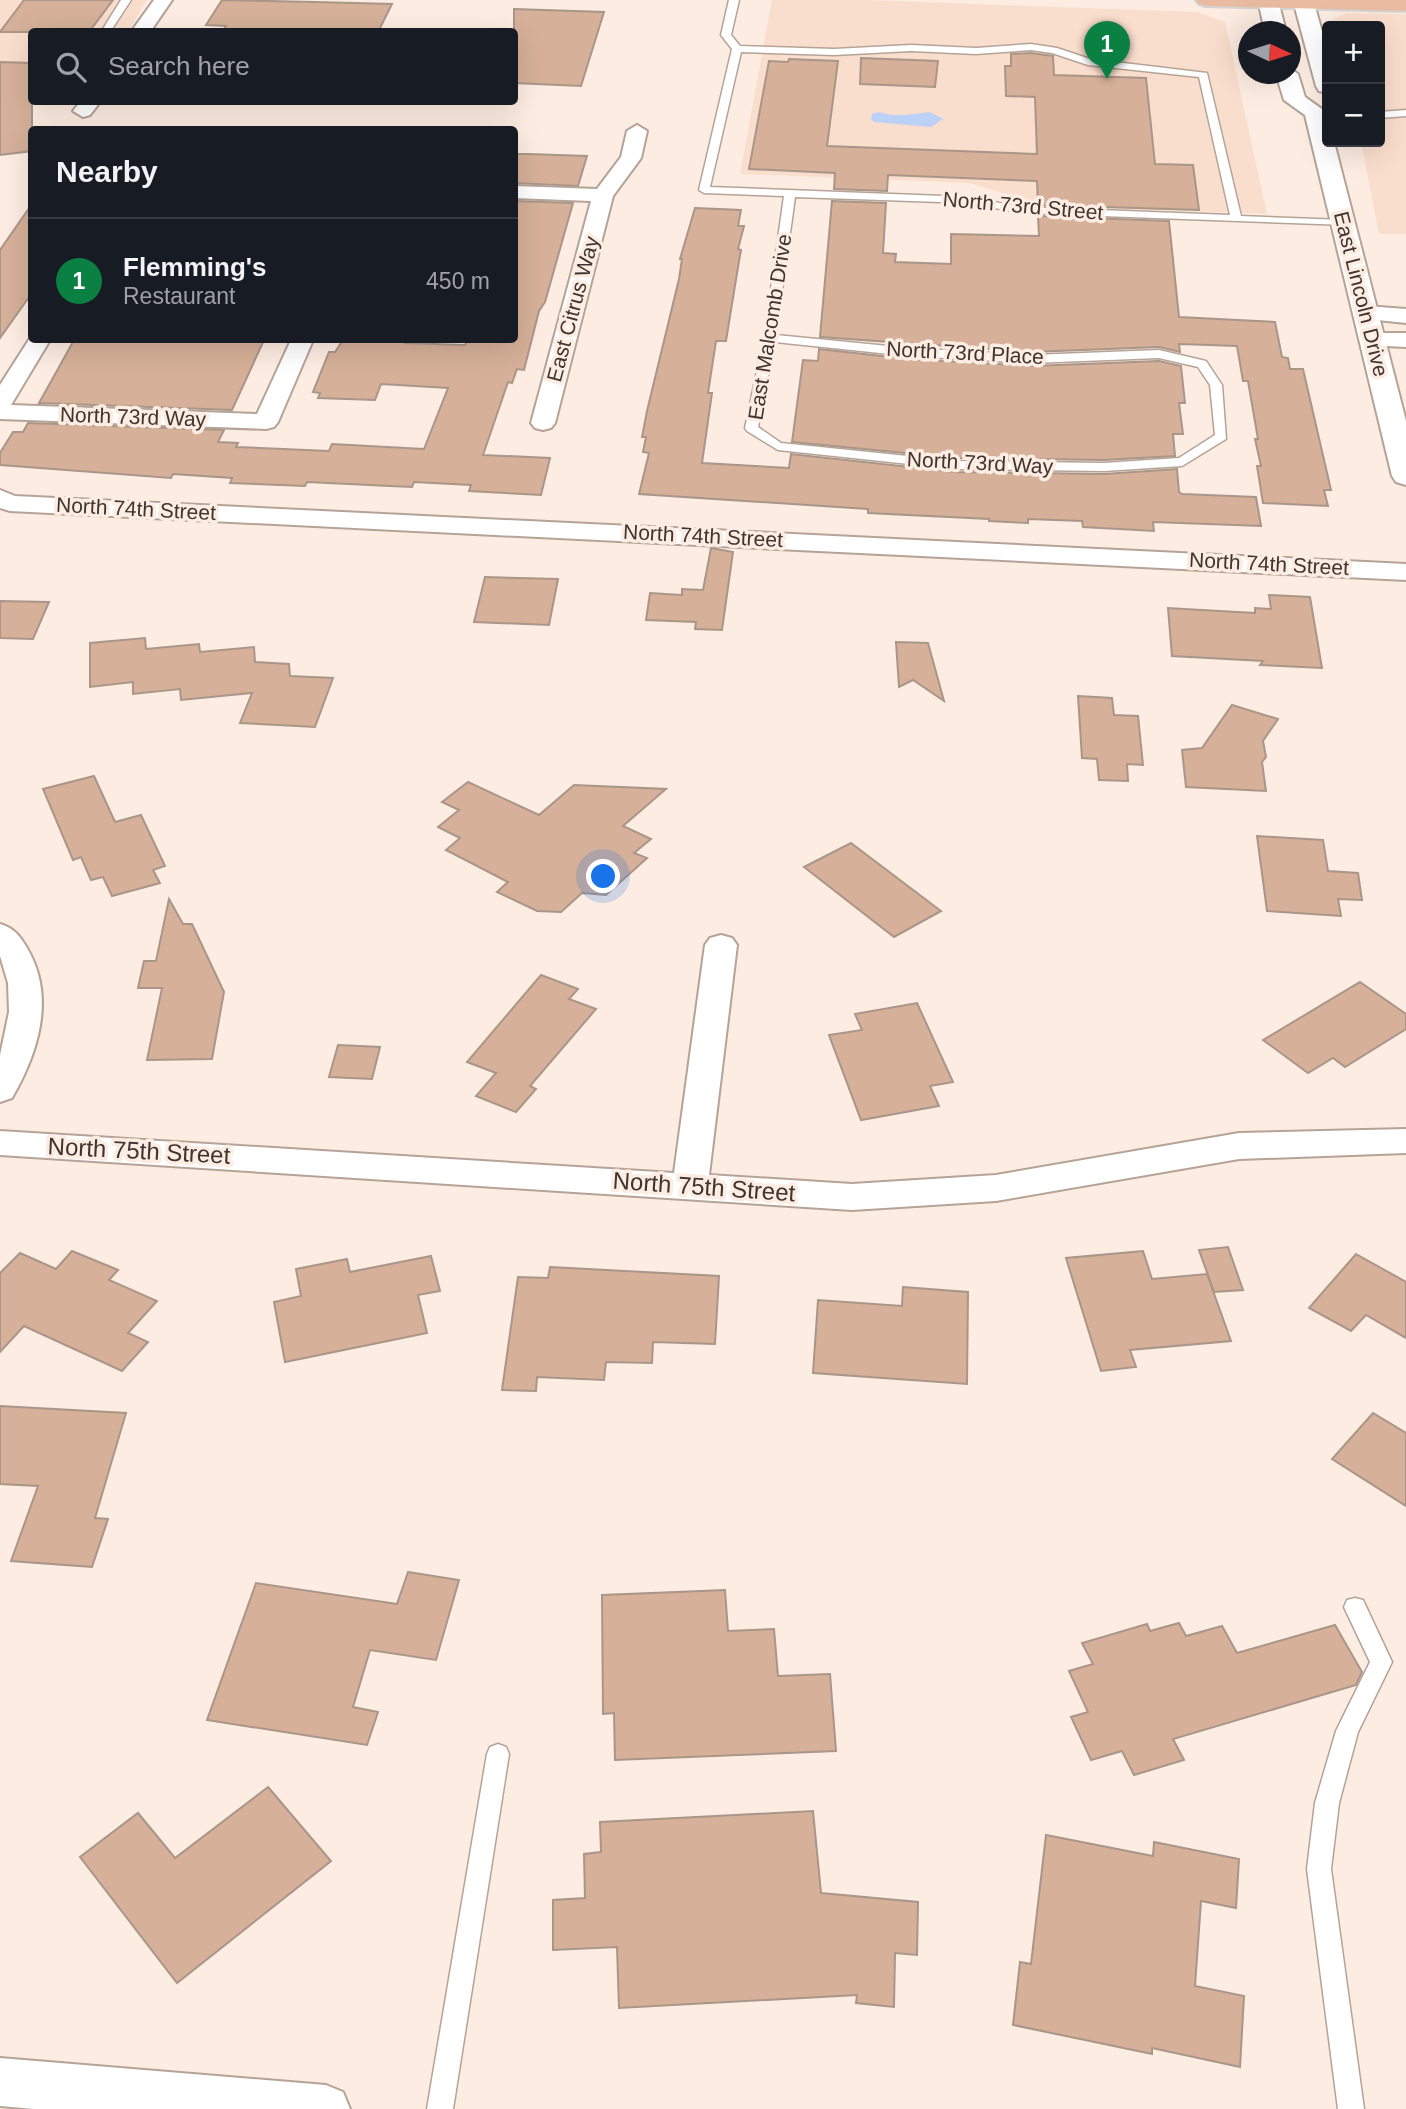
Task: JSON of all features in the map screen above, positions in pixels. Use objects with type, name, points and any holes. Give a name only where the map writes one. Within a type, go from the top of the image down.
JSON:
[{"type":"main road","points":[[1206,0],[1406,5]]},
{"type":"main road","points":[[1268,1],[1273,21]]},
{"type":"main road","points":[[1304,2],[1326,84]]},
{"type":"main road","name":"East Lincoln Drive","points":[[1290,84],[1295,100],[1322,109]]},
{"type":"main road","name":"East Lincoln Drive","points":[[1330,147],[1343,223],[1406,476]]},
{"type":"street","points":[[143,28],[163,0]]},
{"type":"street","points":[[518,192],[603,195],[631,158],[637,131]]},
{"type":"street","name":"East Citrus Way","points":[[543,423],[603,195]]},
{"type":"street","points":[[1366,313],[1406,316]]},
{"type":"street","points":[[1373,340],[1406,340]]},
{"type":"street","points":[[0,404],[37,343]]},
{"type":"street","name":"North 73rd Way","points":[[0,412],[266,422],[301,343]]},
{"type":"street","name":"North 74th Street","points":[[3,502],[1406,572]]},
{"type":"street","points":[[0,934],[8,941],[20,967],[26,1006],[22,1040],[1,1086]]},
{"type":"street","points":[[690,1186],[721,945]]},
{"type":"street","name":"North 75th Street","points":[[0,1143],[852,1197],[996,1188],[1239,1146],[1406,1141]]},
{"type":"street","points":[[0,2082],[326,2109]]},
{"type":"lane","points":[[108,28],[126,0]]},
{"type":"lane","points":[[733,0],[726,34],[737,49],[834,52],[911,48],[976,51],[1031,47],[1054,50],[1088,62]]},
{"type":"lane","name":"North 73rd Street","points":[[737,49],[704,190],[969,200],[1021,210],[1343,223]]},
{"type":"lane","points":[[976,51],[1002,60]]},
{"type":"lane","points":[[1054,63],[1088,62],[1203,75],[1236,219]]},
{"type":"lane","points":[[1385,115],[1406,113]]},
{"type":"lane","name":"East Malcomb Drive","points":[[778,446],[751,428],[770,338],[790,194]]},
{"type":"lane","name":"North 73rd Place","points":[[770,338],[909,352],[1032,359],[1159,354],[1202,363],[1216,385],[1222,436],[1182,462]]},
{"type":"lane","name":"North 73rd Way","points":[[778,446],[956,465],[1104,467],[1182,462]]},
{"type":"lane","points":[[1351,2109],[1319,1869],[1327,1803],[1347,1731],[1381,1662],[1355,1607]]},
{"type":"lane","points":[[440,2109],[498,1754]]},
{"type":"shaded area","points":[[0,0],[147,0],[130,28],[28,28],[28,102],[0,101]]},
{"type":"shaded area","points":[[772,0],[868,0],[1197,12],[1225,22],[1267,214],[1044,206],[969,183],[740,174]]},
{"type":"shaded area","points":[[1347,13],[1406,14],[1406,234],[1379,234],[1362,147],[1385,147],[1385,21],[1328,21]]},
{"type":"water","points":[[879,112],[898,115],[930,112],[943,119],[931,127],[874,122],[871,119],[872,114]]},
{"type":"building","points":[[24,0],[113,0],[92,28],[28,28],[28,32],[0,32]]},
{"type":"building","points":[[222,0],[392,4],[380,28],[225,28],[226,26],[206,25]]},
{"type":"building","points":[[514,9],[604,12],[581,86],[518,83],[518,28],[514,28]]},
{"type":"building","points":[[1011,54],[1053,56],[1054,75],[1146,78],[1155,164],[1193,165],[1199,210],[1038,205],[1037,181],[888,175],[887,191],[834,189],[835,173],[749,169],[769,61],[788,62],[789,59],[838,61],[827,146],[1037,154],[1035,97],[1006,96],[1005,66],[1011,66]]},
{"type":"building","points":[[861,58],[938,61],[935,87],[860,84]]},
{"type":"building","points":[[0,62],[28,63],[28,105],[32,105],[32,126],[28,126],[28,152],[0,155]]},
{"type":"building","points":[[518,154],[587,156],[578,186],[518,183]]},
{"type":"building","points":[[518,201],[573,203],[545,302],[539,311],[524,370],[517,369],[512,383],[508,382],[483,455],[550,458],[541,495],[469,491],[471,485],[414,482],[412,487],[307,482],[305,486],[230,483],[232,478],[173,474],[171,478],[0,465],[0,453],[13,432],[23,432],[28,423],[224,430],[218,442],[238,443],[236,447],[329,451],[332,444],[424,449],[448,388],[381,384],[375,400],[318,398],[320,393],[313,392],[329,352],[335,352],[341,343],[518,343]]},
{"type":"building","points":[[832,201],[886,203],[883,253],[896,254],[895,262],[951,264],[951,234],[1039,236],[1038,216],[1169,221],[1179,317],[1275,322],[1282,357],[1288,358],[1290,369],[1303,369],[1331,490],[1324,490],[1328,506],[1263,503],[1257,466],[1261,466],[1255,439],[1258,439],[1248,381],[1243,381],[1237,346],[1179,344],[1180,352],[1159,347],[1032,352],[820,337]]},
{"type":"building","points":[[695,208],[741,210],[738,226],[744,226],[738,249],[741,250],[726,341],[716,341],[702,463],[789,468],[791,454],[956,472],[1104,474],[1177,469],[1179,492],[1182,494],[1256,497],[1261,526],[1153,522],[1154,531],[1083,527],[1082,521],[989,521],[868,513],[868,509],[639,494],[649,453],[643,452],[646,437],[642,437],[647,411],[679,279],[680,259]]},
{"type":"building","points":[[28,210],[28,299],[0,338],[0,250]]},
{"type":"building","points":[[72,343],[263,343],[232,410],[39,403]]},
{"type":"building","points":[[819,349],[909,359],[1032,366],[1159,361],[1181,366],[1185,403],[1179,403],[1183,434],[1173,434],[1175,456],[1104,460],[956,458],[792,442],[803,360],[818,361]]},
{"type":"building","points":[[711,548],[733,552],[722,630],[695,629],[696,622],[646,620],[650,593],[682,595],[682,589],[703,590]]},
{"type":"building","points":[[485,577],[558,579],[549,625],[474,622]]},
{"type":"building","points":[[1269,595],[1310,597],[1322,668],[1260,665],[1263,661],[1172,656],[1168,608],[1255,613],[1255,608],[1271,609]]},
{"type":"building","points":[[0,601],[49,602],[33,639],[0,638]]},
{"type":"building","points":[[145,638],[146,649],[199,644],[200,652],[254,647],[255,662],[289,664],[290,676],[333,678],[315,727],[240,723],[252,693],[181,700],[180,689],[133,694],[133,682],[90,687],[90,643]]},
{"type":"building","points":[[896,642],[928,643],[944,701],[913,680],[899,687]]},
{"type":"building","points":[[1078,696],[1112,698],[1114,715],[1138,716],[1143,765],[1127,764],[1128,781],[1099,780],[1097,759],[1082,758]]},
{"type":"building","points":[[1232,705],[1278,719],[1263,741],[1266,757],[1262,762],[1266,791],[1186,787],[1182,750],[1202,748]]},
{"type":"building","points":[[94,776],[115,822],[141,815],[165,866],[153,870],[160,883],[112,896],[103,877],[91,880],[81,857],[73,860],[43,789]]},
{"type":"building","points":[[468,782],[539,815],[574,785],[666,789],[623,826],[651,839],[634,853],[647,858],[606,895],[582,893],[561,912],[537,911],[497,892],[508,882],[446,850],[460,838],[438,827],[459,810],[442,802]]},
{"type":"building","points":[[1257,836],[1323,840],[1328,871],[1358,873],[1362,900],[1338,899],[1341,916],[1267,911]]},
{"type":"building","points":[[851,843],[941,911],[894,937],[804,867]]},
{"type":"building","points":[[169,899],[183,924],[192,924],[224,992],[212,1059],[147,1060],[162,988],[138,988],[144,961],[156,961]]},
{"type":"building","points":[[541,975],[578,989],[569,999],[596,1009],[530,1086],[536,1089],[516,1112],[476,1096],[496,1073],[467,1062]]},
{"type":"building","points":[[1360,982],[1406,1014],[1406,1029],[1345,1067],[1333,1058],[1308,1073],[1263,1040]]},
{"type":"building","points":[[917,1003],[953,1082],[930,1086],[939,1106],[861,1120],[829,1035],[862,1030],[855,1014]]},
{"type":"building","points":[[338,1045],[380,1047],[372,1079],[329,1077]]},
{"type":"building","points":[[1228,1247],[1243,1290],[1214,1292],[1199,1250]]},
{"type":"building","points":[[72,1251],[118,1270],[109,1280],[157,1301],[128,1333],[148,1342],[122,1371],[24,1326],[0,1352],[0,1273],[20,1253],[56,1269]]},
{"type":"building","points":[[1143,1251],[1152,1279],[1207,1274],[1231,1341],[1130,1350],[1136,1367],[1101,1371],[1066,1258]]},
{"type":"building","points":[[1356,1254],[1406,1282],[1406,1338],[1366,1315],[1351,1331],[1309,1308]]},
{"type":"building","points":[[431,1256],[440,1291],[418,1295],[427,1333],[285,1362],[274,1302],[301,1296],[296,1269],[347,1259],[350,1272]]},
{"type":"building","points":[[550,1267],[719,1276],[715,1344],[653,1342],[652,1363],[606,1362],[604,1380],[537,1377],[536,1391],[502,1390],[518,1277],[548,1278]]},
{"type":"building","points":[[903,1287],[968,1292],[967,1384],[813,1373],[818,1300],[902,1306]]},
{"type":"building","points":[[0,1406],[126,1413],[95,1518],[108,1519],[92,1567],[11,1561],[38,1486],[0,1484]]},
{"type":"building","points":[[1373,1413],[1406,1433],[1406,1506],[1332,1459]]},
{"type":"building","points":[[408,1572],[459,1580],[436,1660],[370,1650],[353,1707],[378,1712],[367,1745],[207,1720],[256,1583],[397,1604]]},
{"type":"building","points":[[725,1590],[728,1631],[774,1629],[778,1676],[830,1674],[836,1751],[615,1760],[614,1713],[603,1714],[602,1595]]},
{"type":"building","points":[[1179,1623],[1186,1636],[1222,1626],[1237,1653],[1335,1625],[1362,1672],[1356,1685],[1173,1739],[1184,1760],[1134,1775],[1122,1751],[1091,1760],[1071,1717],[1088,1712],[1069,1671],[1093,1664],[1082,1643],[1147,1624],[1150,1631]]},
{"type":"building","points":[[268,1787],[331,1861],[177,1983],[80,1857],[138,1813],[175,1858]]},
{"type":"building","points":[[813,1811],[821,1893],[918,1902],[917,1955],[895,1953],[894,2007],[856,2003],[857,1995],[619,2008],[617,1947],[553,1950],[553,1900],[585,1898],[584,1854],[601,1852],[600,1822]]},
{"type":"building","points":[[1046,1835],[1153,1856],[1154,1842],[1239,1859],[1236,1908],[1201,1901],[1195,1986],[1244,1996],[1240,2067],[1152,2048],[1152,2054],[1013,2025],[1020,1962],[1031,1964]]},
{"type":"place","name":"Flemming's","points":[[1107,79]]}]
